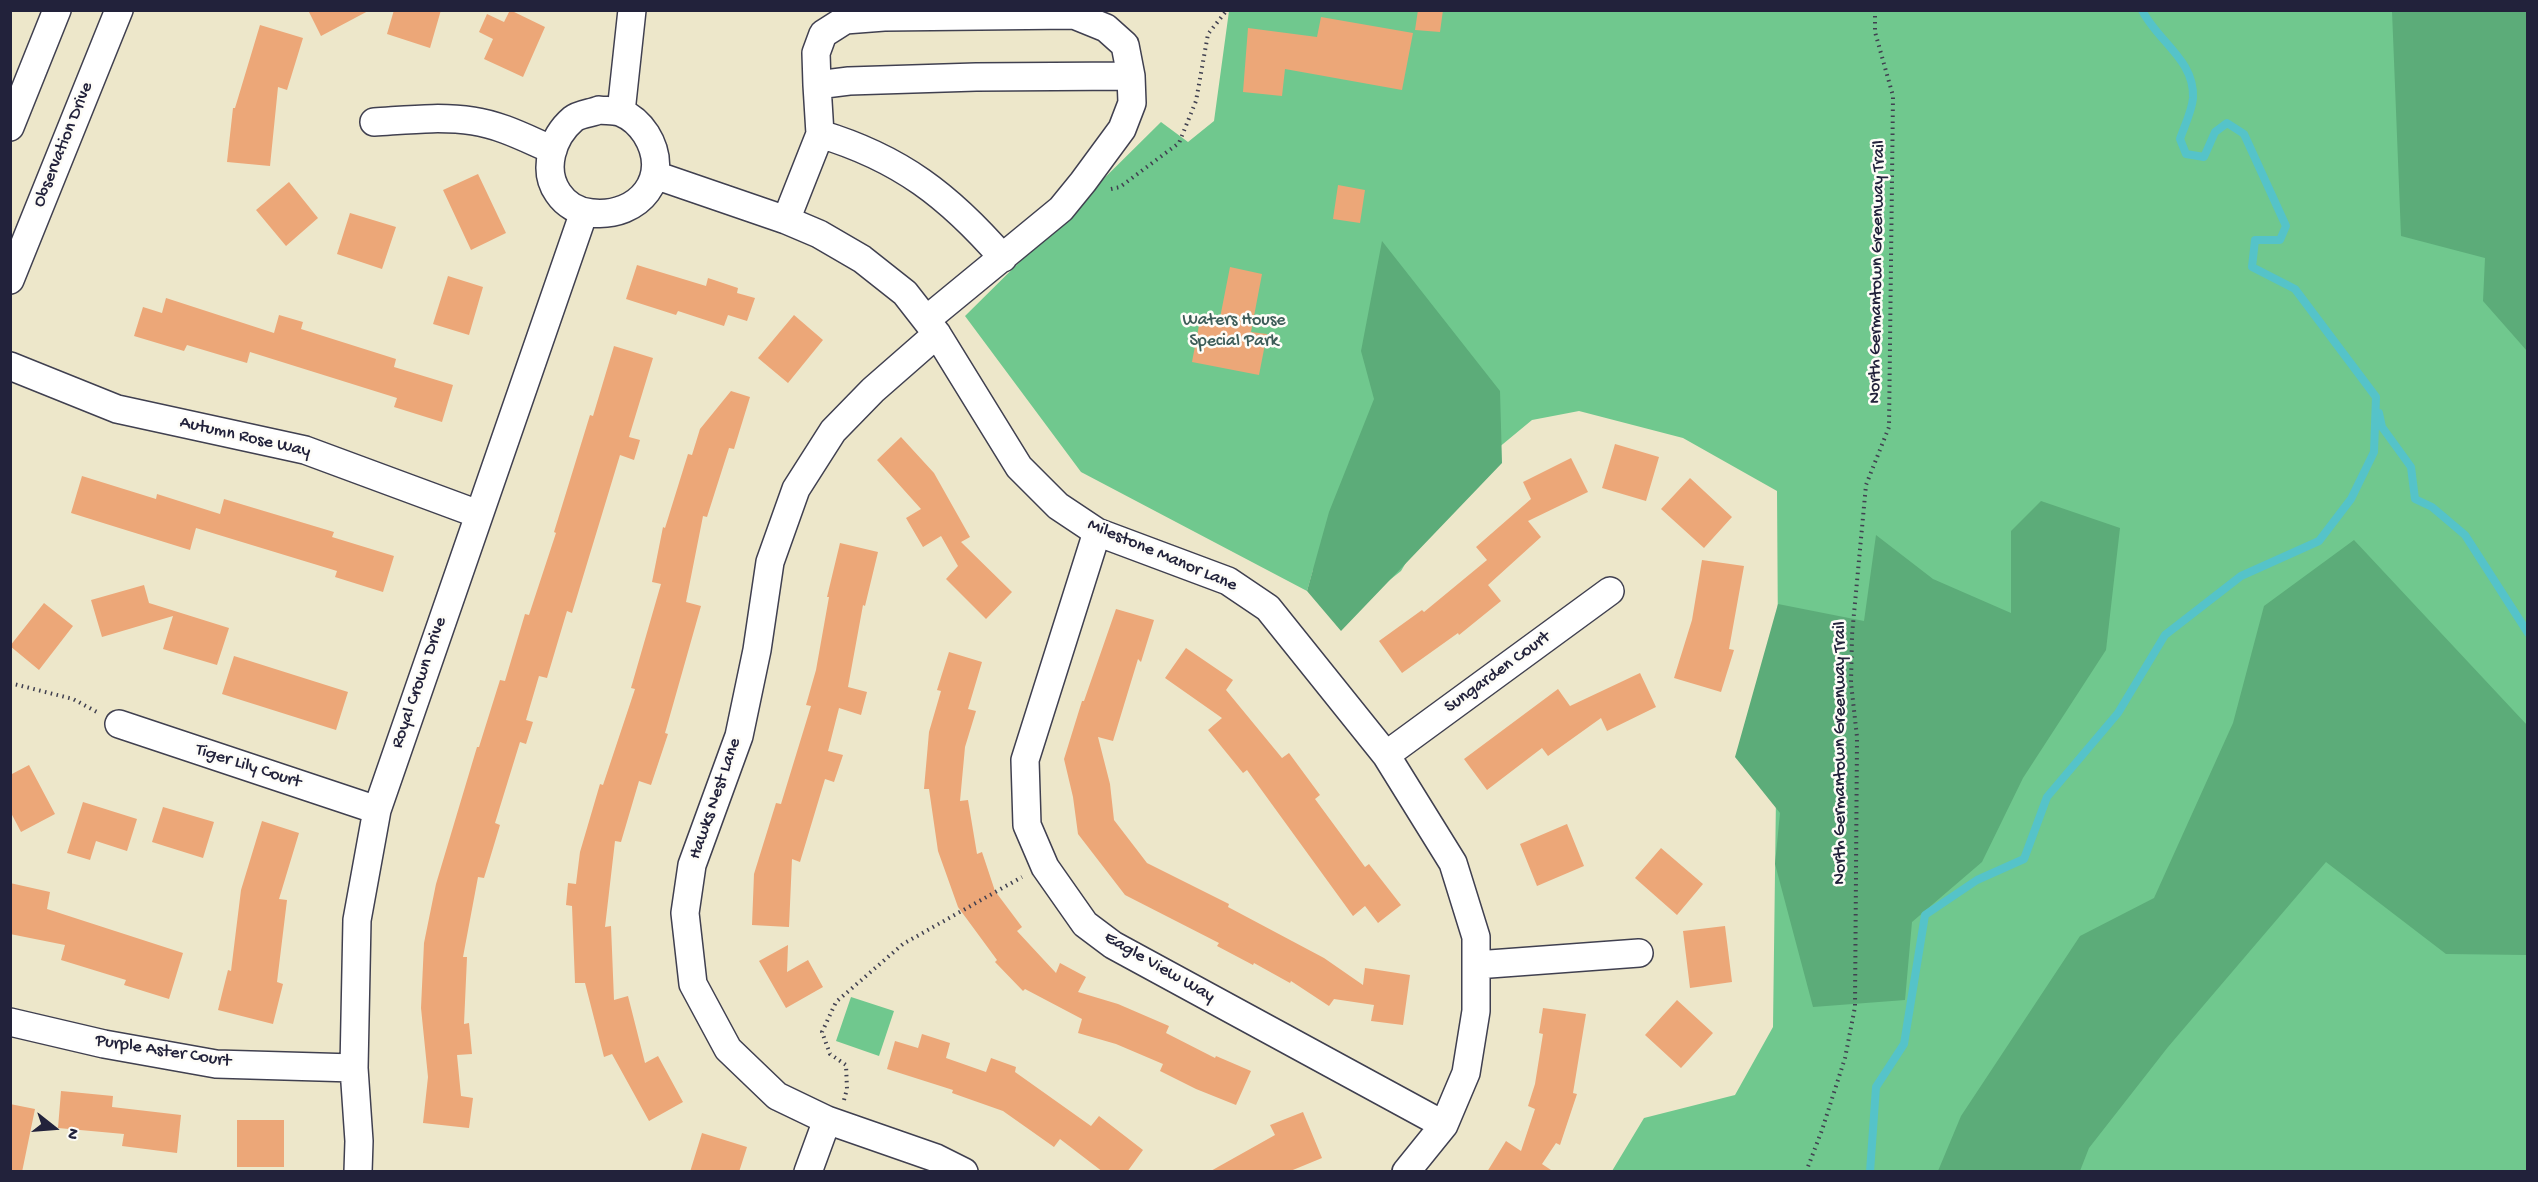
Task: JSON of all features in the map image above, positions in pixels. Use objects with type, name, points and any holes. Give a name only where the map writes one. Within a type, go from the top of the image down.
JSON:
[{"type":"street","points":[[10,128],[57,10]]},
{"type":"street","name":"Observation Drive","points":[[10,280],[119,10]]},
{"type":"street","points":[[621,112],[632,10]]},
{"type":"street","name":"Hawks Nest Lane","points":[[820,134],[816,53],[823,34],[844,20],[884,17],[1074,15],[1106,28],[1125,45],[1131,76],[1132,103],[1122,129],[1083,182],[1061,208],[1003,258],[932,327],[834,431],[796,489],[770,562],[757,650],[739,736],[692,866],[685,913],[693,984],[728,1049],[777,1096],[827,1120],[936,1158],[964,1172]]},
{"type":"street","points":[[817,85],[849,81],[976,77],[1131,76]]},
{"type":"street","points":[[599,110],[621,112],[639,124],[650,141],[655,157],[655,175],[648,193],[628,207],[609,215],[584,212],[563,201],[552,184],[549,166],[553,150],[574,118],[599,110]]},
{"type":"street","points":[[374,122],[437,118],[475,121],[515,133],[553,150]]},
{"type":"street","points":[[786,219],[820,134],[856,145],[899,166],[941,195],[978,228],[1003,258]]},
{"type":"street","name":"Milestone Manor Lane","points":[[655,175],[786,219],[819,234],[862,260],[905,292],[932,327],[1019,467],[1058,506],[1097,532],[1228,581],[1268,608],[1386,755],[1453,863],[1476,938],[1476,1011],[1466,1073],[1444,1125],[1406,1172]]},
{"type":"street","name":"Royal Crown Drive","points":[[358,1172],[359,1141],[354,1068],[357,920],[377,810],[584,212]]},
{"type":"street","name":"Autumn Rose Way","points":[[10,366],[117,409],[305,450],[478,514]]},
{"type":"street","name":"Eagle View Way","points":[[1097,532],[1025,760],[1026,825],[1045,867],[1085,924],[1113,945],[1444,1125]]},
{"type":"street","name":"Sungarden Court","points":[[1386,755],[1610,591]]},
{"type":"street","name":"Tiger Lily Court","points":[[119,724],[377,810]]},
{"type":"street","points":[[1476,965],[1639,953]]},
{"type":"street","name":"Purple Aster Court","points":[[10,1022],[104,1044],[216,1064],[354,1068]]},
{"type":"street","points":[[808,1172],[827,1120]]},
{"type":"path","points":[[1083,182],[1094,191],[1120,187],[1179,142],[1196,101],[1208,34],[1219,17],[1227,10]]},
{"type":"path","name":"North Germantown Greenway Trail","points":[[1806,1172],[1845,1058],[1856,1007],[1857,737],[1851,683],[1852,634],[1866,485],[1889,427],[1893,96],[1875,32],[1875,10]]},
{"type":"path","points":[[10,683],[73,699],[119,724]]},
{"type":"path","points":[[827,1120],[843,1105],[847,1089],[846,1065],[830,1053],[822,1032],[836,1002],[903,944],[1018,879],[1045,867]]},
{"type":"green space","name":"Waters House Special Park","points":[[1229,11],[2527,11],[2527,1171],[1612,1171],[1644,1118],[1735,1095],[1773,1027],[1778,642],[1777,491],[1683,438],[1579,411],[1532,420],[1451,487],[1401,571],[1348,613],[1313,570],[1307,591],[1081,472],[965,316],[1161,122],[1188,142],[1214,121]]},
{"type":"green space","points":[[2392,11],[2527,11],[2527,351],[2483,301],[2485,258],[2401,236]]},
{"type":"green space","points":[[1382,241],[1500,391],[1502,463],[1341,631],[1307,591],[1329,512],[1374,399],[1361,351]]},
{"type":"green space","points":[[2041,501],[2120,528],[2106,650],[2023,778],[1982,862],[1912,922],[1905,1000],[1813,1007],[1775,864],[1780,813],[1735,757],[1778,604],[1864,621],[1876,535],[1933,579],[2011,613],[2011,531]]},
{"type":"green space","points":[[2354,540],[2527,725],[2527,955],[2446,954],[2326,862],[2168,1047],[2089,1148],[2080,1171],[1938,1171],[1961,1116],[2080,936],[2154,898],[2233,723],[2264,606]]},
{"type":"green space","points":[[851,997],[894,1011],[879,1056],[836,1041]]},
{"type":"building","points":[[308,10],[370,10],[321,36]]},
{"type":"building","points":[[394,10],[441,10],[430,48],[387,34]]},
{"type":"building","points":[[510,10],[545,27],[523,77],[484,59],[493,39],[479,32],[487,14],[504,22]]},
{"type":"building","points":[[1418,10],[1443,10],[1440,32],[1415,30]]},
{"type":"building","points":[[1321,17],[1413,33],[1402,90],[1285,69],[1282,96],[1243,92],[1248,28],[1317,37]]},
{"type":"building","points":[[260,25],[303,38],[287,90],[278,87],[270,166],[227,162],[233,108],[235,108]]},
{"type":"building","points":[[478,174],[506,233],[471,250],[443,190]]},
{"type":"building","points":[[289,182],[318,218],[286,246],[256,210]]},
{"type":"building","points":[[1338,185],[1365,190],[1360,223],[1333,219]]},
{"type":"building","points":[[350,213],[396,227],[382,269],[337,254]]},
{"type":"building","points":[[637,265],[706,286],[708,278],[738,288],[737,293],[755,298],[747,321],[728,315],[724,326],[678,311],[676,315],[626,299]]},
{"type":"building","points":[[1230,267],[1262,274],[1251,332],[1267,334],[1259,375],[1192,362],[1200,320],[1219,323]]},
{"type":"building","points":[[448,276],[483,287],[469,335],[433,324]]},
{"type":"building","points":[[166,298],[274,333],[279,315],[303,322],[301,329],[396,359],[394,367],[453,385],[442,422],[394,407],[397,398],[250,352],[247,363],[187,345],[184,351],[134,336],[143,307],[162,313]]},
{"type":"building","points":[[794,315],[823,340],[788,383],[758,358]]},
{"type":"building","points":[[614,346],[653,358],[629,437],[640,440],[634,460],[620,455],[572,613],[567,611],[547,678],[539,676],[526,720],[533,722],[526,744],[520,742],[495,823],[500,825],[484,878],[478,877],[463,957],[467,957],[464,1024],[469,1023],[472,1054],[457,1055],[461,1096],[473,1098],[469,1128],[423,1123],[428,1077],[421,1008],[424,943],[436,884],[477,747],[479,747],[500,680],[505,681],[525,614],[529,615],[556,533],[554,532],[590,415],[593,416]]},
{"type":"building","points":[[731,391],[750,397],[734,449],[729,448],[707,517],[703,516],[686,602],[701,606],[665,733],[668,734],[651,785],[639,781],[621,842],[615,841],[605,927],[611,926],[614,1000],[628,996],[645,1063],[658,1056],[683,1102],[649,1121],[612,1054],[604,1057],[585,983],[575,983],[572,906],[566,905],[568,883],[576,884],[580,852],[600,784],[603,785],[635,689],[631,688],[661,584],[652,582],[663,527],[665,528],[688,454],[692,455],[700,429]]},
{"type":"building","points":[[901,437],[934,473],[970,537],[961,542],[1012,592],[986,619],[946,579],[958,566],[941,536],[923,547],[906,518],[921,509],[877,460]]},
{"type":"building","points":[[1615,444],[1659,457],[1646,501],[1602,488]]},
{"type":"building","points":[[1571,458],[1588,492],[1528,521],[1541,537],[1488,585],[1501,601],[1459,635],[1458,633],[1402,673],[1379,641],[1422,610],[1424,612],[1487,560],[1476,547],[1531,499],[1523,482]]},
{"type":"building","points":[[82,476],[156,499],[157,494],[220,514],[224,499],[334,532],[332,537],[394,556],[383,592],[335,577],[337,571],[196,528],[190,550],[71,513]]},
{"type":"building","points":[[1690,478],[1732,517],[1704,548],[1661,509]]},
{"type":"building","points":[[840,543],[878,552],[865,606],[863,605],[848,687],[867,692],[861,715],[839,708],[828,751],[843,755],[834,782],[825,779],[800,862],[792,859],[789,927],[752,925],[754,874],[776,803],[781,804],[811,706],[806,705],[816,670],[829,597],[827,597]]},
{"type":"building","points":[[1702,560],[1744,566],[1729,649],[1734,650],[1721,692],[1674,678],[1692,620]]},
{"type":"building","points":[[144,585],[149,603],[229,628],[217,665],[163,649],[173,616],[102,637],[91,600]]},
{"type":"building","points":[[44,603],[73,626],[39,670],[10,646]]},
{"type":"building","points":[[1116,609],[1154,620],[1141,662],[1138,659],[1113,741],[1098,737],[1110,784],[1114,820],[1147,863],[1229,904],[1228,907],[1324,958],[1363,985],[1365,968],[1410,975],[1403,1025],[1371,1021],[1374,1005],[1334,999],[1329,1006],[1291,981],[1290,983],[1254,963],[1253,965],[1217,946],[1219,943],[1125,895],[1078,834],[1073,797],[1064,759],[1082,701],[1084,701]]},
{"type":"building","points":[[1186,648],[1233,680],[1226,690],[1282,758],[1289,753],[1320,795],[1315,799],[1365,867],[1369,864],[1401,905],[1378,923],[1365,906],[1353,916],[1247,770],[1243,773],[1208,730],[1222,718],[1165,678]]},
{"type":"building","points":[[949,652],[982,662],[968,709],[976,711],[965,747],[960,801],[968,800],[977,854],[982,852],[995,891],[1022,927],[1017,931],[1056,973],[1060,963],[1086,977],[1078,992],[1118,1004],[1169,1026],[1166,1033],[1215,1058],[1216,1056],[1251,1071],[1236,1105],[1160,1071],[1163,1064],[1116,1044],[1078,1033],[1082,1019],[1025,989],[1023,991],[995,962],[997,960],[958,907],[938,851],[929,789],[924,789],[929,732],[941,691],[937,690]]},
{"type":"building","points":[[234,656],[348,692],[336,730],[222,694]]},
{"type":"building","points":[[1640,673],[1656,707],[1607,731],[1601,718],[1548,756],[1542,748],[1487,790],[1464,759],[1558,689],[1570,706]]},
{"type":"building","points":[[29,765],[55,814],[21,832],[10,811],[10,775]]},
{"type":"building","points":[[83,802],[137,819],[127,851],[96,841],[90,860],[67,853]]},
{"type":"building","points":[[163,807],[214,822],[203,858],[152,842]]},
{"type":"building","points":[[262,821],[299,833],[279,899],[287,900],[277,982],[283,984],[273,1024],[218,1010],[228,970],[231,971],[241,890]]},
{"type":"building","points":[[1567,824],[1584,866],[1537,886],[1520,844]]},
{"type":"building","points":[[1661,848],[1703,884],[1677,915],[1635,878]]},
{"type":"building","points":[[10,883],[50,892],[47,909],[183,953],[169,999],[124,985],[126,980],[61,960],[65,945],[10,934]]},
{"type":"building","points":[[1725,926],[1732,982],[1690,988],[1683,931]]},
{"type":"building","points":[[788,945],[787,972],[808,960],[823,987],[786,1008],[759,961]]},
{"type":"building","points":[[1677,1000],[1713,1033],[1681,1068],[1645,1035]]},
{"type":"building","points":[[1543,1008],[1586,1014],[1573,1093],[1577,1094],[1560,1145],[1556,1143],[1542,1164],[1554,1172],[1487,1172],[1506,1141],[1521,1151],[1535,1109],[1528,1106],[1535,1084],[1543,1034],[1539,1033]]},
{"type":"building","points":[[922,1034],[950,1043],[946,1058],[986,1072],[991,1058],[1016,1067],[1015,1072],[1091,1126],[1099,1116],[1143,1150],[1127,1172],[1103,1172],[1060,1139],[1054,1147],[1003,1111],[952,1093],[953,1090],[887,1069],[895,1041],[918,1048]]},
{"type":"building","points":[[61,1091],[113,1096],[112,1107],[181,1115],[177,1153],[122,1146],[124,1134],[58,1128]]},
{"type":"building","points":[[10,1104],[35,1109],[22,1172],[10,1172]]},
{"type":"building","points":[[1303,1112],[1322,1158],[1288,1172],[1209,1172],[1275,1135],[1270,1125]]},
{"type":"building","points":[[237,1120],[284,1120],[284,1167],[237,1167]]},
{"type":"building","points":[[702,1133],[747,1147],[739,1172],[690,1172]]},
{"type":"waterway","points":[[1870,1172],[1876,1087],[1904,1044],[1925,915],[1977,880],[2024,859],[2047,797],[2118,713],[2165,635],[2241,576],[2319,541],[2351,499],[2374,452],[2376,397],[2295,289],[2252,267],[2255,240],[2280,240],[2286,226],[2244,134],[2227,123],[2215,132],[2204,157],[2186,154],[2180,139],[2190,114],[2193,98],[2192,85],[2182,62],[2142,10]]},
{"type":"waterway","points":[[2379,413],[2382,427],[2411,467],[2415,499],[2432,507],[2465,535],[2528,633]]}]
